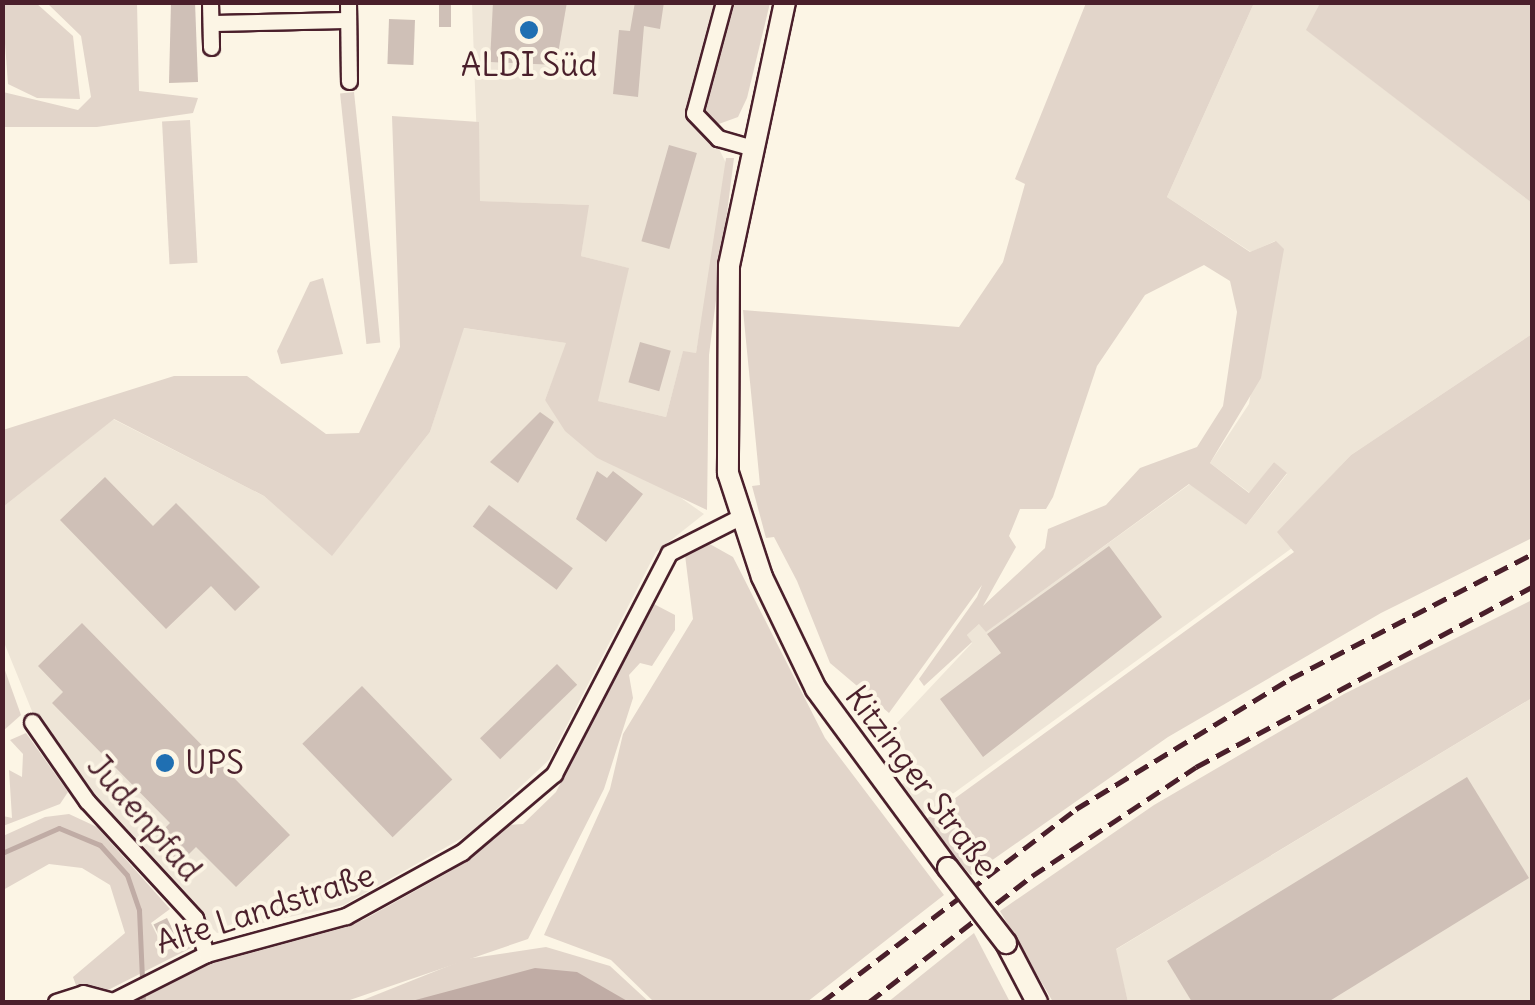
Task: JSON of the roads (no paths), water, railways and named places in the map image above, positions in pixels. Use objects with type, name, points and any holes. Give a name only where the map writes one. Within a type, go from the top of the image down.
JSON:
[{"type":"street","points":[[210,2],[211,46]]},
{"type":"street","points":[[348,2],[349,81]]},
{"type":"street","points":[[724,2],[694,113],[718,138],[752,148]]},
{"type":"street","name":"Kitzinger Straße","points":[[785,2],[752,148],[724,326],[733,492],[740,517],[825,704],[1006,944],[1037,1002]]},
{"type":"street","points":[[210,23],[348,20]]},
{"type":"street","name":"Alte Landstraße","points":[[112,1002],[157,973],[206,954],[406,890],[535,793],[584,729],[669,553],[740,517]]},
{"type":"street","name":"Judenpfad","points":[[32,722],[86,800],[195,918],[206,954]]},
{"type":"street","points":[[56,1002],[83,993],[112,1002]]},
{"type":"waterway","points":[[2,853],[59,828],[100,845],[127,875],[139,910],[143,1002]]},
{"type":"railway","points":[[822,1002],[1076,809],[1290,679],[1532,554]]},
{"type":"railway","points":[[869,1002],[1032,876],[1196,767],[1532,587]]},
{"type":"place","name":"ALDI Süd","points":[[529,30]]},
{"type":"place","name":"UPS","points":[[165,763]]}]
